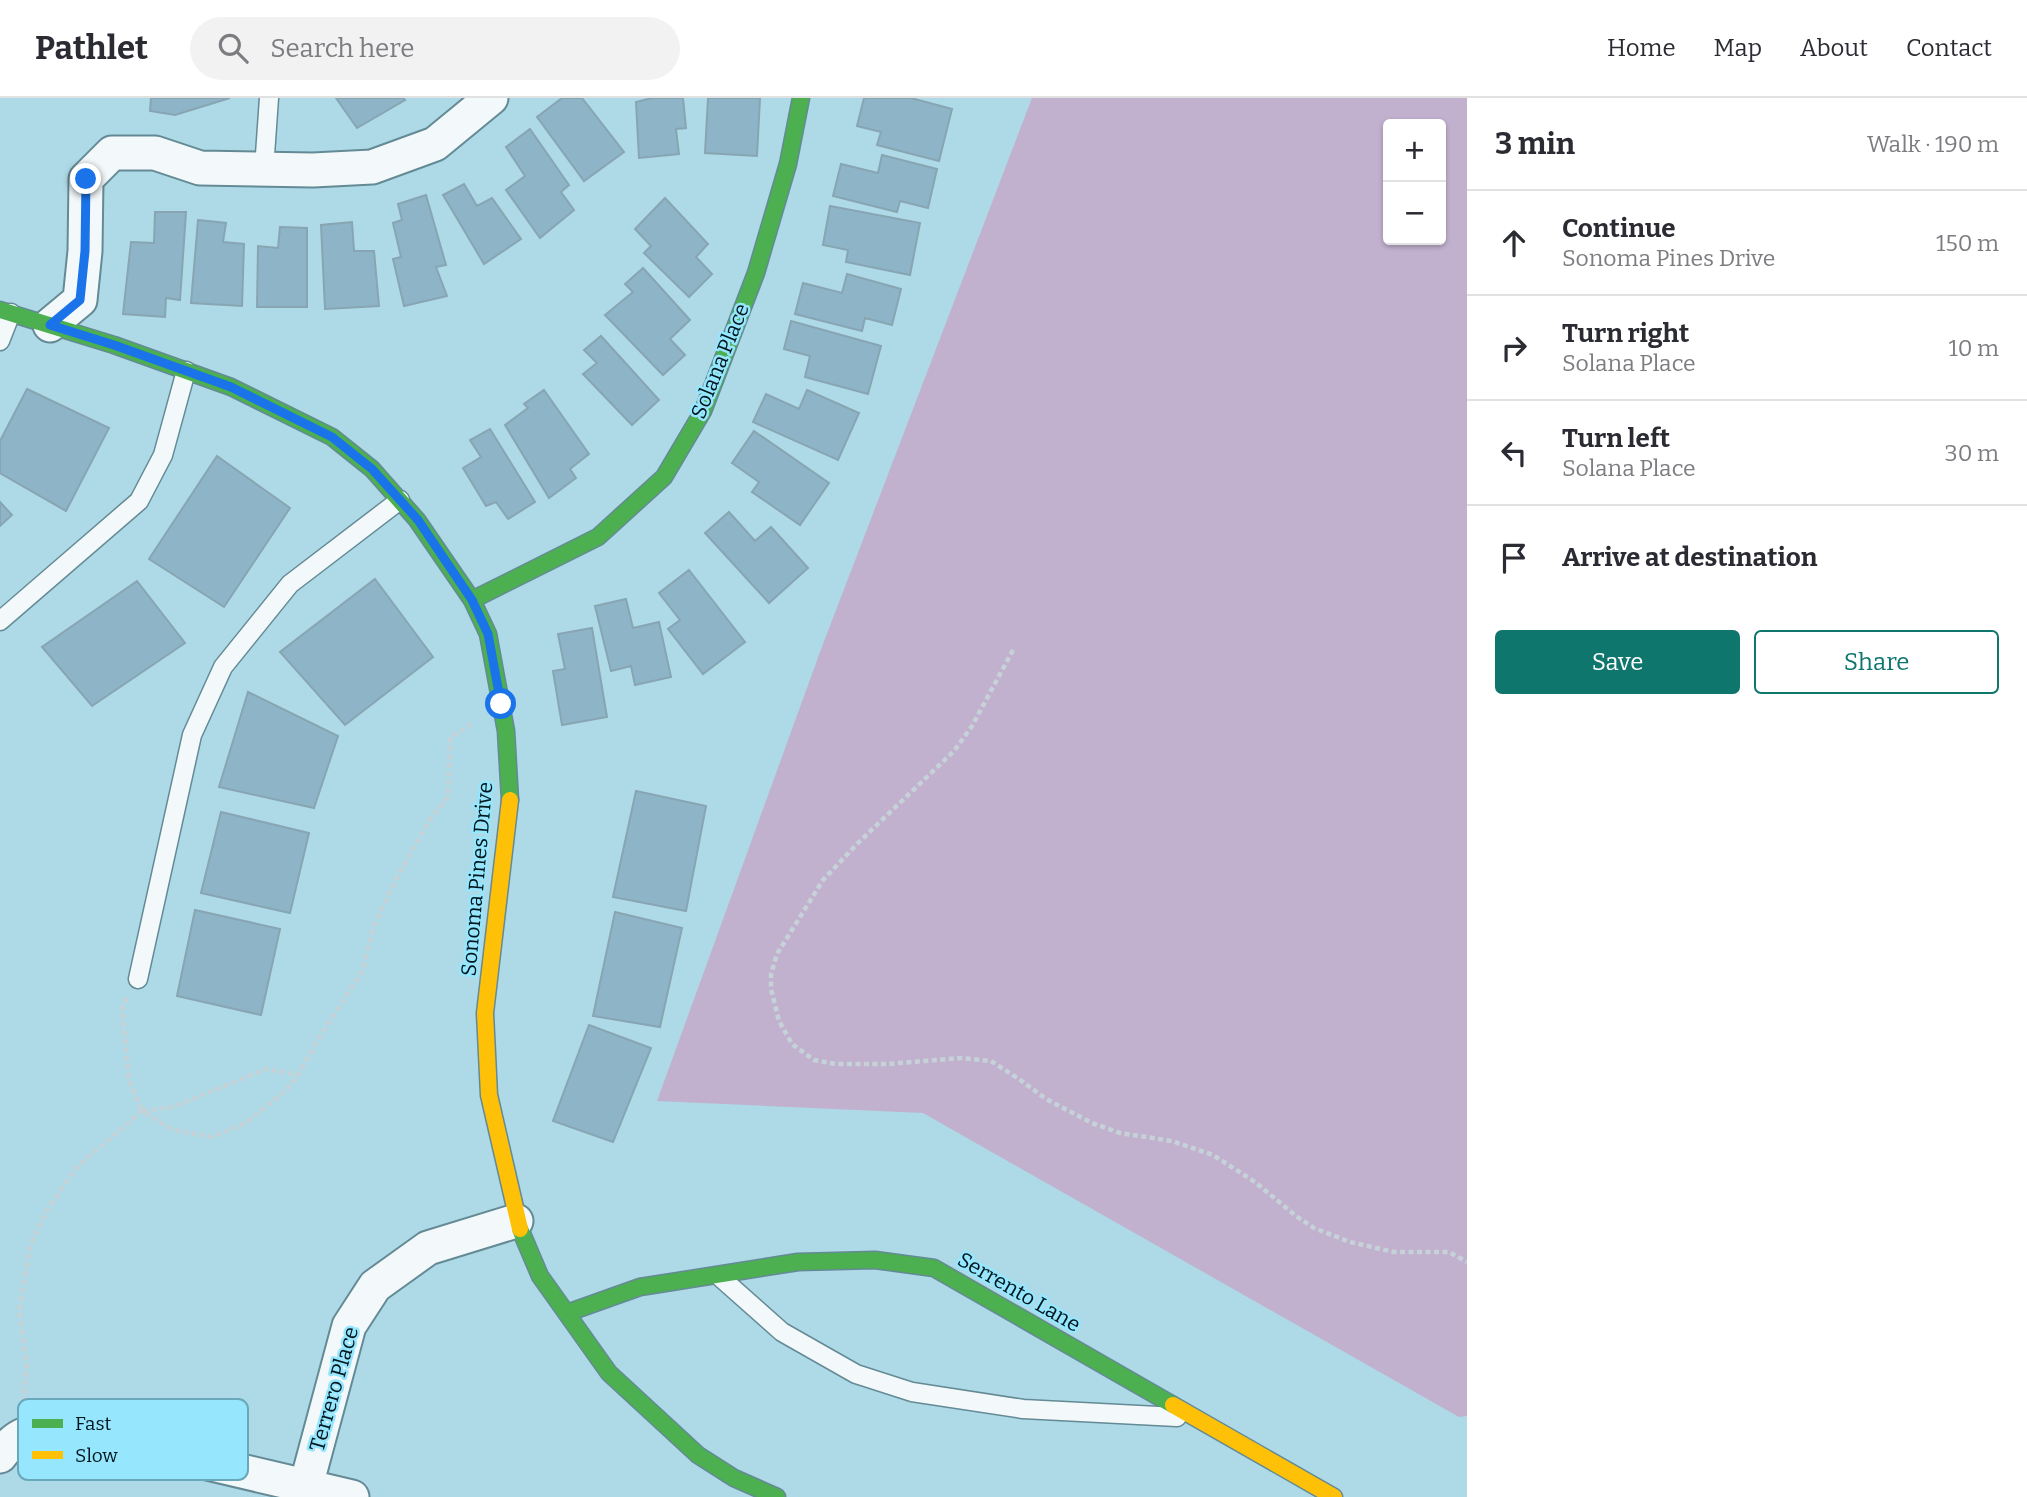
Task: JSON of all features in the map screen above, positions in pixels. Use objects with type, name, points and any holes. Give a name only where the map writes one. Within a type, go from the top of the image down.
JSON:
[{"type":"street","points":[[50,325],[80,300],[85,251],[86,179],[112,153],[155,153],[200,168],[313,170],[372,167],[435,144],[491,98]]},
{"type":"street","name":"Solana Place","points":[[472,600],[598,537],[664,477],[703,411],[756,272],[788,164],[801,98]]},
{"type":"street","name":"Sonoma Pines Drive","points":[[6,311],[231,387],[332,437],[372,469],[418,520],[472,600],[488,634],[506,731],[510,800],[485,1013],[489,1095],[516,1221],[540,1276],[609,1373],[698,1455],[734,1478],[777,1497]]},
{"type":"street","name":"Terrero Place","points":[[306,1486],[349,1326],[375,1286],[428,1248],[516,1221]]},
{"type":"street","name":"Serrento Lane","points":[[567,1314],[640,1287],[798,1262],[875,1260],[934,1268],[1334,1497]]},
{"type":"street","points":[[248,1472],[352,1497]]},
{"type":"lane","points":[[264,169],[269,98]]},
{"type":"lane","points":[[0,341],[6,311]]},
{"type":"lane","points":[[0,621],[139,501],[163,455],[186,371]]},
{"type":"lane","points":[[138,979],[191,734],[223,667],[290,584],[400,500]]},
{"type":"lane","points":[[718,1275],[782,1332],[856,1374],[912,1392],[1023,1409],[1196,1418]]},
{"type":"path","points":[[1013,650],[972,726],[954,751],[823,880],[777,954],[771,974],[771,989],[779,1021],[792,1044],[814,1060],[835,1063],[887,1064],[961,1058],[991,1061],[1046,1099],[1092,1123],[1120,1133],[1172,1141],[1213,1155],[1255,1182],[1296,1216],[1322,1231],[1350,1242],[1394,1252],[1449,1252],[1467,1262]]},
{"type":"path","points":[[138,979],[122,1006],[129,1081],[142,1111],[173,1130],[212,1137],[246,1123],[287,1089],[298,1075],[363,970],[373,928],[397,877],[429,821],[448,797],[450,738],[501,704]]},
{"type":"path","points":[[20,1399],[27,1366],[19,1311],[30,1246],[47,1210],[76,1168],[142,1111],[173,1107],[265,1069],[298,1075]]},
{"type":"path","points":[[9,1446],[18,1406]]},
{"type":"shaded area","points":[[1032,98],[1467,98],[1467,1416],[1459,1417],[923,1113],[657,1101],[820,652]]},
{"type":"building","points":[[151,98],[230,98],[175,115],[150,111]]},
{"type":"building","points":[[336,98],[403,98],[405,100],[357,128]]},
{"type":"building","points":[[562,98],[582,98],[624,152],[584,181],[537,117]]},
{"type":"building","points":[[652,98],[683,98],[686,128],[676,129],[679,154],[639,158],[636,102]]},
{"type":"building","points":[[708,98],[760,98],[757,156],[705,153]]},
{"type":"building","points":[[864,98],[911,98],[952,109],[939,161],[877,145],[881,132],[857,126]]},
{"type":"building","points":[[530,129],[569,185],[561,192],[574,210],[540,238],[506,190],[525,176],[506,147]]},
{"type":"building","points":[[882,155],[937,169],[928,208],[900,201],[897,212],[833,196],[841,164],[878,173]]},
{"type":"building","points":[[464,184],[477,206],[492,198],[521,239],[484,264],[443,195]]},
{"type":"building","points":[[426,195],[446,265],[436,267],[447,296],[404,306],[393,259],[401,257],[393,223],[402,220],[398,204]]},
{"type":"building","points":[[665,198],[708,244],[696,257],[712,274],[689,297],[644,253],[651,246],[635,229]]},
{"type":"building","points":[[830,206],[920,223],[910,275],[846,262],[848,250],[823,245]]},
{"type":"building","points":[[155,212],[186,212],[180,300],[166,298],[165,317],[123,314],[131,242],[154,243]]},
{"type":"building","points":[[198,220],[226,223],[223,242],[244,244],[242,306],[191,303]]},
{"type":"building","points":[[352,222],[354,251],[374,251],[379,306],[325,309],[321,225]]},
{"type":"building","points":[[280,227],[307,228],[307,307],[257,307],[258,246],[278,248]]},
{"type":"building","points":[[643,268],[690,320],[670,339],[685,355],[663,375],[605,315],[633,292],[625,284]]},
{"type":"building","points":[[847,274],[901,289],[892,325],[865,318],[862,331],[795,314],[803,283],[842,293]]},
{"type":"building","points":[[791,321],[881,346],[868,394],[805,377],[810,356],[784,349]]},
{"type":"building","points":[[601,336],[659,400],[632,425],[583,374],[597,363],[584,350]]},
{"type":"building","points":[[27,389],[109,428],[66,511],[0,473],[0,441]]},
{"type":"building","points":[[544,390],[589,454],[570,469],[576,478],[549,498],[505,425],[528,408],[524,404]]},
{"type":"building","points":[[807,390],[859,413],[838,460],[753,422],[766,394],[799,409]]},
{"type":"building","points":[[490,429],[535,502],[508,519],[496,502],[486,506],[463,468],[481,457],[470,440]]},
{"type":"building","points":[[754,431],[829,483],[800,525],[752,492],[759,482],[732,463]]},
{"type":"building","points":[[217,456],[290,508],[224,607],[149,559]]},
{"type":"building","points":[[0,502],[12,515],[0,526]]},
{"type":"building","points":[[729,512],[755,541],[771,527],[808,568],[769,603],[705,533]]},
{"type":"building","points":[[689,570],[745,642],[703,674],[668,629],[680,620],[659,593]]},
{"type":"building","points":[[375,579],[433,657],[345,725],[280,652]]},
{"type":"building","points":[[137,581],[185,643],[92,706],[42,647]]},
{"type":"building","points":[[626,599],[633,628],[659,622],[671,677],[635,685],[631,666],[611,671],[595,606]]},
{"type":"building","points":[[592,628],[607,717],[562,725],[553,671],[565,669],[558,634]]},
{"type":"building","points":[[248,692],[338,736],[314,808],[219,787]]},
{"type":"building","points":[[636,791],[706,806],[686,911],[613,897]]},
{"type":"building","points":[[221,812],[309,833],[290,913],[201,893]]},
{"type":"building","points":[[195,910],[280,929],[261,1015],[177,996]]},
{"type":"building","points":[[615,912],[682,928],[660,1027],[593,1016]]},
{"type":"building","points":[[589,1025],[651,1048],[613,1142],[553,1121]]},
{"type":"traffic: fast","points":[[472,600],[598,537],[664,477],[703,411],[756,273],[788,164],[801,98]]},
{"type":"traffic: fast","points":[[0,310],[114,345],[231,387],[332,437],[372,469],[417,520],[472,600],[488,634],[506,731],[510,800]]},
{"type":"traffic: fast","points":[[520,1229],[540,1276],[609,1373],[698,1455],[734,1478],[777,1497]]},
{"type":"traffic: fast","points":[[567,1313],[640,1287],[798,1262],[875,1260],[934,1268],[1173,1405]]},
{"type":"traffic: slow","points":[[510,800],[485,1013],[489,1095],[520,1229]]},
{"type":"traffic: slow","points":[[1173,1405],[1334,1497]]},
{"type":"route","points":[[86,179],[85,251],[80,300],[50,325],[231,387],[332,437],[372,469],[418,520],[472,600],[488,634],[501,704]]}]
